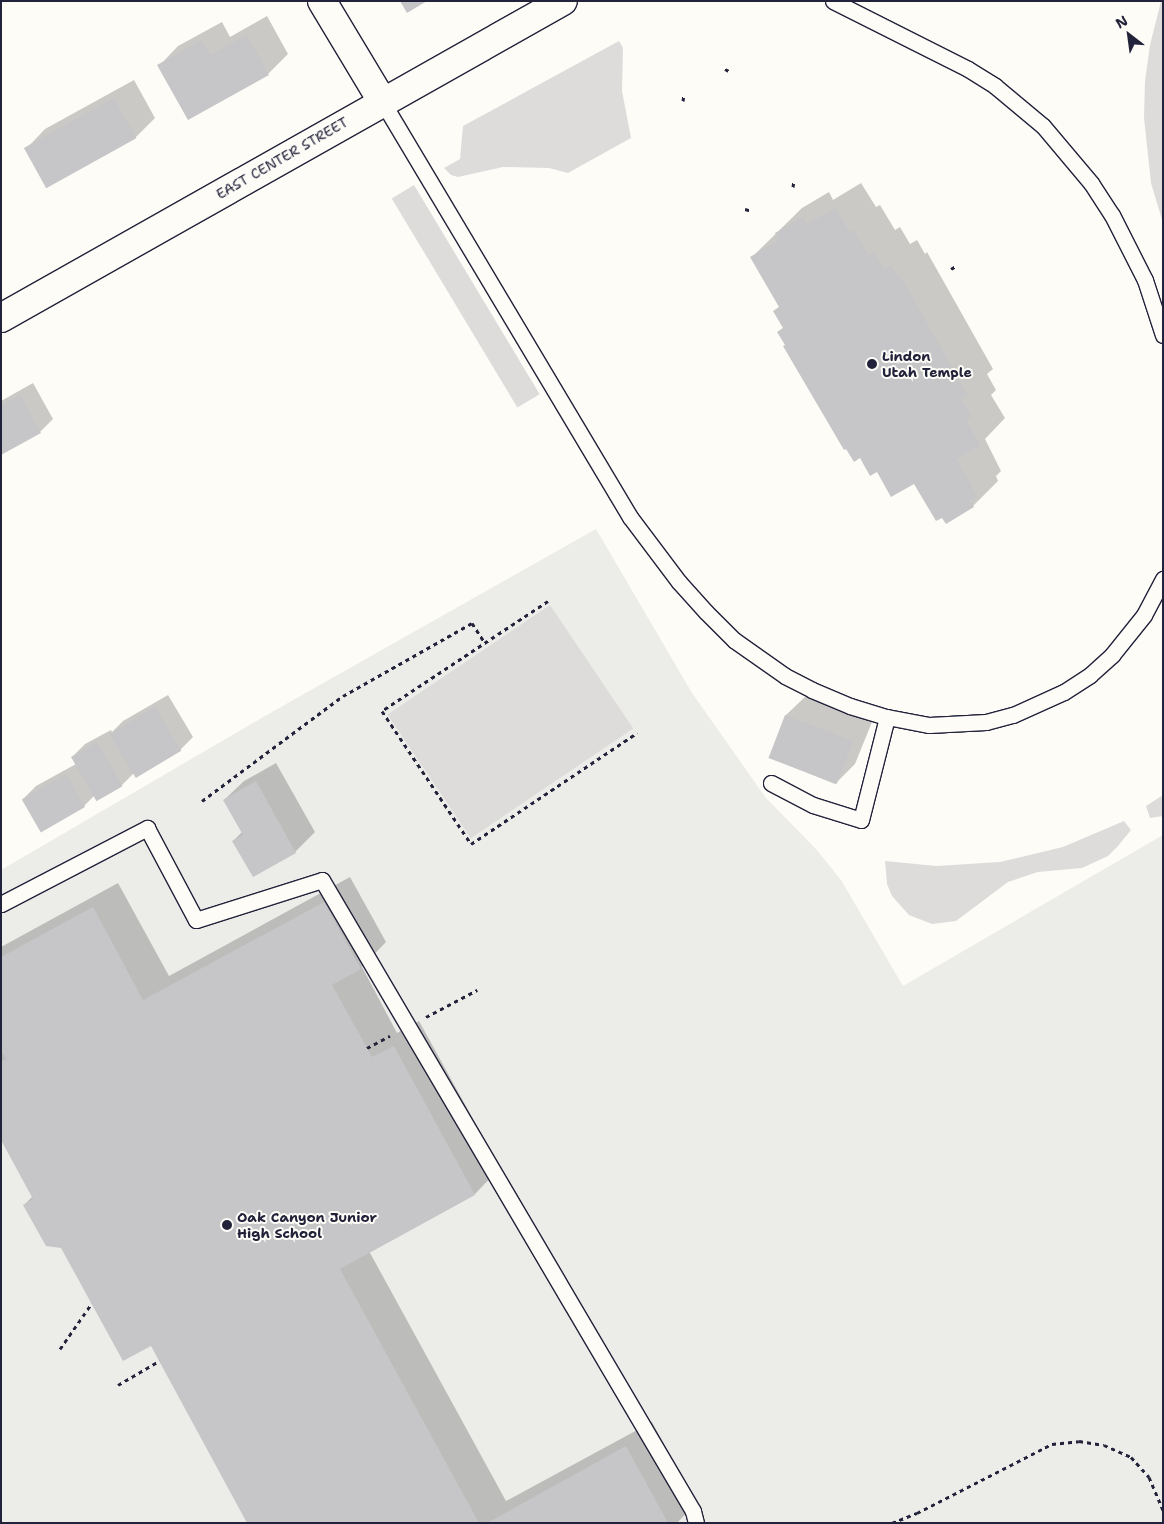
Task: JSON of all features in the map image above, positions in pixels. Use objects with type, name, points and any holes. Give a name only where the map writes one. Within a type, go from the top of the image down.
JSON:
[{"type":"street","points":[[322,1],[382,101]]},
{"type":"street","name":"EAST CENTER STREET","points":[[1,318],[382,101],[563,1]]},
{"type":"lane","points":[[833,1],[932,49],[975,73],[1020,105],[1043,126],[1091,183],[1112,215],[1144,280],[1163,335]]},
{"type":"lane","points":[[382,101],[607,481],[649,544],[679,582],[734,640],[785,676],[850,706],[887,717],[929,725],[986,722],[1039,705],[1090,675],[1112,656],[1144,615],[1163,579]]},
{"type":"lane","points":[[771,783],[813,805],[861,820],[887,717]]},
{"type":"lane","points":[[1,904],[147,828],[196,920],[322,880],[693,1511],[696,1523]]},
{"type":"path","points":[[725,69],[731,72]]},
{"type":"path","points":[[683,101],[684,94]]},
{"type":"path","points":[[793,187],[794,180]]},
{"type":"path","points":[[745,208],[752,211]]},
{"type":"path","points":[[951,269],[956,266]]},
{"type":"path","points":[[548,601],[382,711],[471,844],[638,733]]},
{"type":"path","points":[[202,801],[343,696],[454,632],[472,623],[485,643]]},
{"type":"path","points":[[60,1349],[92,1303]]},
{"type":"path","points":[[118,1386],[159,1361]]},
{"type":"path","points":[[892,1523],[917,1513],[1052,1444],[1079,1441],[1104,1445],[1131,1457],[1149,1477],[1163,1510]]},
{"type":"shaded area","points":[[1161,1],[1163,1],[1163,223],[1151,183],[1144,118],[1145,81],[1150,45]]},
{"type":"shaded area","points":[[619,41],[623,48],[622,91],[631,138],[568,173],[549,168],[503,167],[458,177],[451,175],[444,168],[460,159],[463,126]]},
{"type":"shaded area","points":[[414,185],[540,394],[517,408],[392,198]]},
{"type":"shaded area","points":[[596,529],[692,693],[766,798],[816,849],[841,880],[903,986],[1163,835],[1163,1523],[1,1523],[1,870],[265,716]]},
{"type":"shaded area","points":[[550,605],[633,729],[471,838],[388,715]]},
{"type":"shaded area","points":[[1163,795],[1163,816],[1150,818],[1146,806]]},
{"type":"shaded area","points":[[1124,821],[1131,830],[1108,856],[1082,868],[1038,872],[1008,882],[956,921],[932,924],[909,915],[892,896],[887,884],[885,861],[936,866],[1000,862],[1063,847]]},
{"type":"building","points":[[400,1],[427,1],[407,13]]},
{"type":"building","points":[[247,35],[269,75],[188,120],[157,65],[202,40],[210,55]]},
{"type":"building","points":[[114,98],[136,138],[46,188],[24,148]]},
{"type":"building","name":"Lindon Utah Temple","points":[[835,208],[850,232],[854,230],[869,255],[874,252],[884,269],[891,265],[899,278],[901,277],[968,395],[961,399],[972,416],[966,420],[980,445],[957,459],[977,497],[970,501],[974,507],[946,524],[942,518],[936,521],[914,484],[891,497],[877,472],[870,476],[860,458],[854,462],[846,449],[844,450],[783,346],[785,345],[777,332],[783,328],[773,311],[779,307],[750,257],[779,240],[775,233],[803,217],[807,224]]},
{"type":"building","points":[[20,395],[41,433],[1,455],[1,406]]},
{"type":"building","points":[[155,707],[181,751],[136,778],[110,734]]},
{"type":"building","points":[[785,715],[853,741],[837,784],[769,758]]},
{"type":"building","points":[[97,742],[122,786],[97,801],[71,757]]},
{"type":"building","points":[[66,774],[85,807],[41,832],[22,800]]},
{"type":"building","points":[[256,781],[296,853],[253,877],[232,841],[243,835],[223,800]]},
{"type":"building","name":"Oak Canyon Junior High School","points":[[324,902],[361,969],[332,985],[372,1057],[394,1046],[475,1195],[340,1269],[479,1523],[247,1523],[151,1346],[123,1361],[61,1248],[46,1246],[23,1205],[33,1199],[1,1140],[1,1062],[6,1059],[1,1050],[1,957],[93,907],[143,1000]]},
{"type":"building","points":[[626,1446],[668,1523],[487,1523]]},
{"type":"place","name":"Lindon Utah Temple","points":[[872,364]]},
{"type":"place","name":"Oak Canyon Junior High School","points":[[227,1225]]}]
